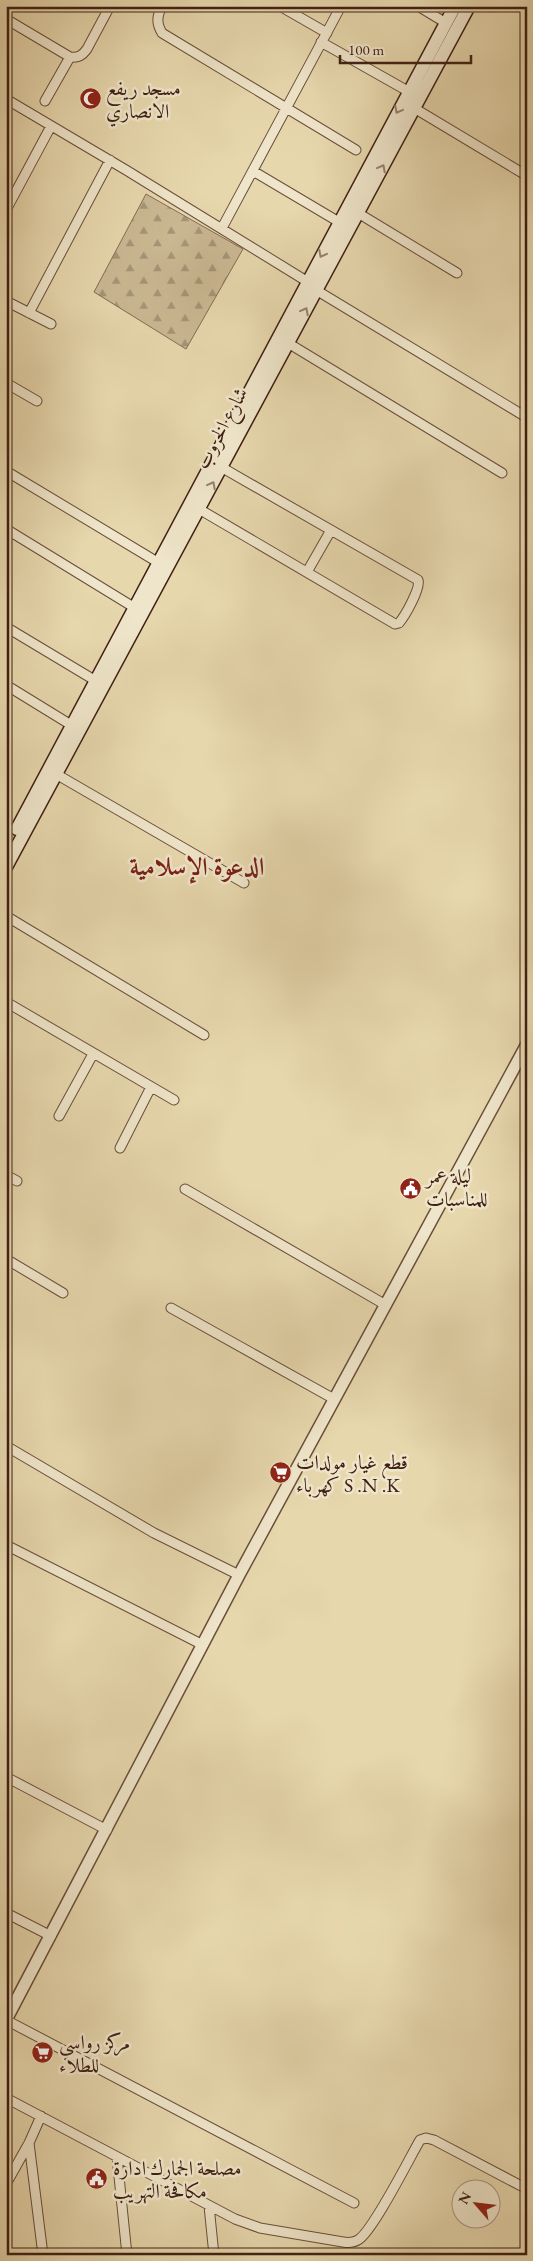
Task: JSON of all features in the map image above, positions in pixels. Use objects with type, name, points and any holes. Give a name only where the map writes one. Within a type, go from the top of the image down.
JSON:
[{"type":"main road","name":"شارع الخروب","points":[[6,868],[56,774],[96,682],[159,562],[312,286],[358,213],[414,99],[455,6]]},
{"type":"main road","name":"شارع الخروب","points":[[6,849],[199,509],[288,343],[339,222],[469,6]]},
{"type":"street","points":[[6,20],[70,57],[77,58],[83,55],[110,6]]},
{"type":"street","points":[[162,6],[157,19],[162,33],[356,150]]},
{"type":"street","points":[[280,6],[326,33]]},
{"type":"street","points":[[222,228],[341,6]]},
{"type":"street","points":[[418,6],[446,23]]},
{"type":"street","points":[[322,42],[414,99],[524,174]]},
{"type":"street","points":[[45,102],[70,57]]},
{"type":"street","points":[[6,99],[222,228],[312,286],[526,417]]},
{"type":"street","points":[[6,210],[51,126]]},
{"type":"street","points":[[29,313],[110,160]]},
{"type":"street","points":[[253,171],[339,222]]},
{"type":"street","points":[[358,213],[457,273]]},
{"type":"street","points":[[6,301],[51,324]]},
{"type":"street","points":[[288,343],[502,473]]},
{"type":"street","points":[[6,382],[37,401]]},
{"type":"street","points":[[199,509],[395,624],[400,622],[419,587],[418,580],[221,467]]},
{"type":"street","points":[[6,471],[159,562]]},
{"type":"street","points":[[6,529],[135,608]]},
{"type":"street","points":[[307,572],[332,530]]},
{"type":"street","points":[[6,627],[96,682]]},
{"type":"street","points":[[6,685],[76,728]]},
{"type":"street","points":[[56,774],[244,883]]},
{"type":"street","points":[[6,916],[204,1035]]},
{"type":"street","points":[[6,1002],[174,1100]]},
{"type":"street","points":[[354,2203],[6,2020],[10,2006],[51,1936],[239,1575],[384,1304],[527,1044]]},
{"type":"street","points":[[59,1116],[93,1054]]},
{"type":"street","points":[[120,1148],[151,1087]]},
{"type":"street","points":[[6,1175],[17,1181]]},
{"type":"street","points":[[185,1189],[384,1304]]},
{"type":"street","points":[[6,1259],[63,1293]]},
{"type":"street","points":[[171,1308],[334,1399]]},
{"type":"street","points":[[6,1446],[154,1533],[239,1575]]},
{"type":"street","points":[[6,1545],[203,1645]]},
{"type":"street","points":[[6,1777],[107,1830]]},
{"type":"street","points":[[6,1913],[51,1936]]},
{"type":"street","points":[[6,2098],[209,2206],[235,2219],[260,2228],[351,2243],[365,2234],[420,2140],[426,2138],[477,2161],[527,2189]]},
{"type":"street","points":[[6,2184],[29,2143],[41,2116]]},
{"type":"street","points":[[29,2143],[43,2255]]},
{"type":"street","points":[[117,2157],[127,2255]]},
{"type":"street","points":[[209,2206],[214,2255]]},
{"type":"green space","points":[[146,194],[243,249],[186,349],[94,292]]},
{"type":"place","name":"مسجد ريفع الانصاري","points":[[90,99]]},
{"type":"place","name":"ليلة عمر للمناسبات","points":[[410,1188]]},
{"type":"place","name":"قطع غيار مولدات كهرباء S .N .K","points":[[280,1473]]},
{"type":"place","name":"مركز رواسي للطلاء","points":[[43,2053]]},
{"type":"place","name":"مصلحة الجمارك ادارة مكافحة التهريب","points":[[97,2179]]},
{"type":"district","name":"الدعوة الإسلامية","points":[[197,866]]}]
